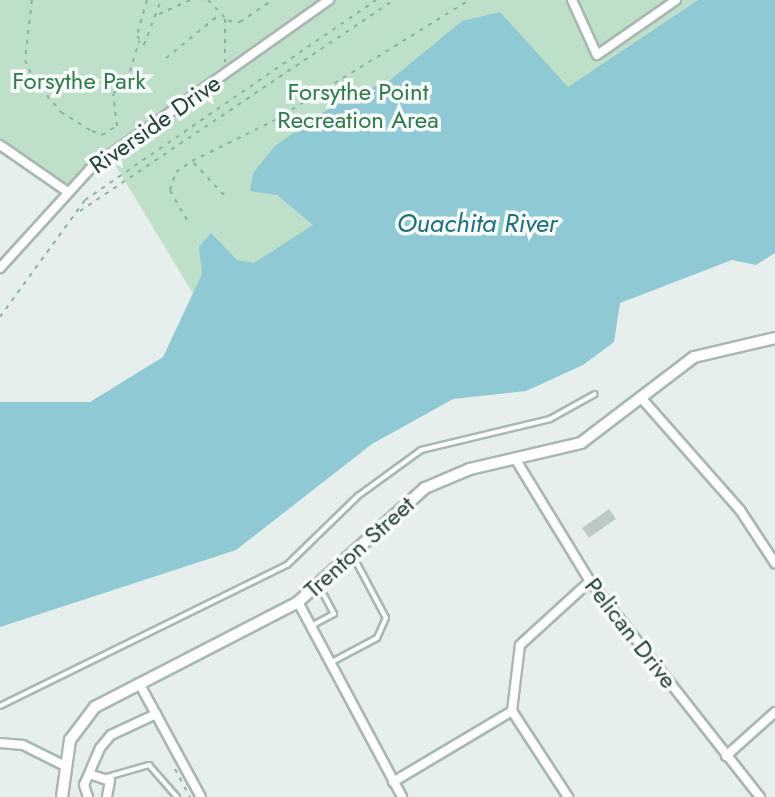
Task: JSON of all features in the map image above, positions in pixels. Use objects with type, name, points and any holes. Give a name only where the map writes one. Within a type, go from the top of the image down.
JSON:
[{"type":"street","name":"Riverside Drive","points":[[0,268],[65,190],[329,0]]},
{"type":"street","points":[[572,0],[597,55],[676,0]]},
{"type":"street","points":[[0,145],[65,190]]},
{"type":"street","name":"Trenton Street","points":[[63,765],[80,724],[95,707],[298,602],[350,550],[425,488],[581,443],[643,400],[694,357],[775,338]]},
{"type":"street","points":[[643,400],[740,510],[775,563]]},
{"type":"street","name":"Pelican Drive","points":[[516,460],[590,581],[760,797]]},
{"type":"street","points":[[568,797],[512,711],[520,645],[590,581]]},
{"type":"street","points":[[298,602],[402,797]]},
{"type":"street","points":[[139,683],[201,797]]},
{"type":"street","points":[[393,782],[512,711]]},
{"type":"street","points":[[726,756],[775,712]]},
{"type":"street","points":[[88,797],[92,775],[111,735],[156,714]]},
{"type":"street","points":[[0,743],[23,745],[63,765],[62,797]]},
{"type":"street","points":[[92,775],[107,777],[107,797]]},
{"type":"lane","points":[[0,706],[267,577],[421,450],[550,419],[595,394]]},
{"type":"lane","points":[[330,663],[377,638],[386,618],[350,550]]},
{"type":"lane","points":[[311,626],[334,614],[317,583]]},
{"type":"lane","points":[[107,777],[149,765],[177,797]]},
{"type":"path","points":[[32,0],[25,60],[34,80],[61,112],[102,135],[117,126],[113,94],[127,81],[147,0]]},
{"type":"path","points":[[139,41],[149,45],[161,0]]},
{"type":"path","points":[[157,15],[191,0]]},
{"type":"path","points":[[208,0],[225,19],[240,22],[273,0]]},
{"type":"path","points":[[0,317],[75,214],[376,0]]},
{"type":"path","points":[[75,214],[394,0]]},
{"type":"path","points":[[187,220],[170,190],[176,172],[275,120],[469,0]]},
{"type":"path","points":[[166,58],[219,14]]},
{"type":"path","points":[[225,19],[226,63]]},
{"type":"path","points":[[192,161],[224,195]]},
{"type":"path","points":[[175,769],[190,797]]},
{"type":"green space","name":"Forsythe Point Recreation Area","points":[[0,0],[702,0],[209,320],[111,158],[65,190],[0,145]]},
{"type":"water","name":"Ouachita River","points":[[698,0],[775,0],[775,253],[756,265],[732,260],[620,303],[614,342],[583,365],[526,391],[453,399],[372,444],[236,550],[0,627],[0,402],[90,402],[163,357],[202,274],[199,247],[211,233],[237,260],[254,263],[313,225],[277,195],[250,191],[253,173],[275,146],[341,100],[389,81],[462,21],[500,12],[568,87]]},
{"type":"building","points":[[609,509],[616,519],[589,538],[582,528]]},
{"type":"park label","name":"Forsythe Park","points":[[79,81]]}]
